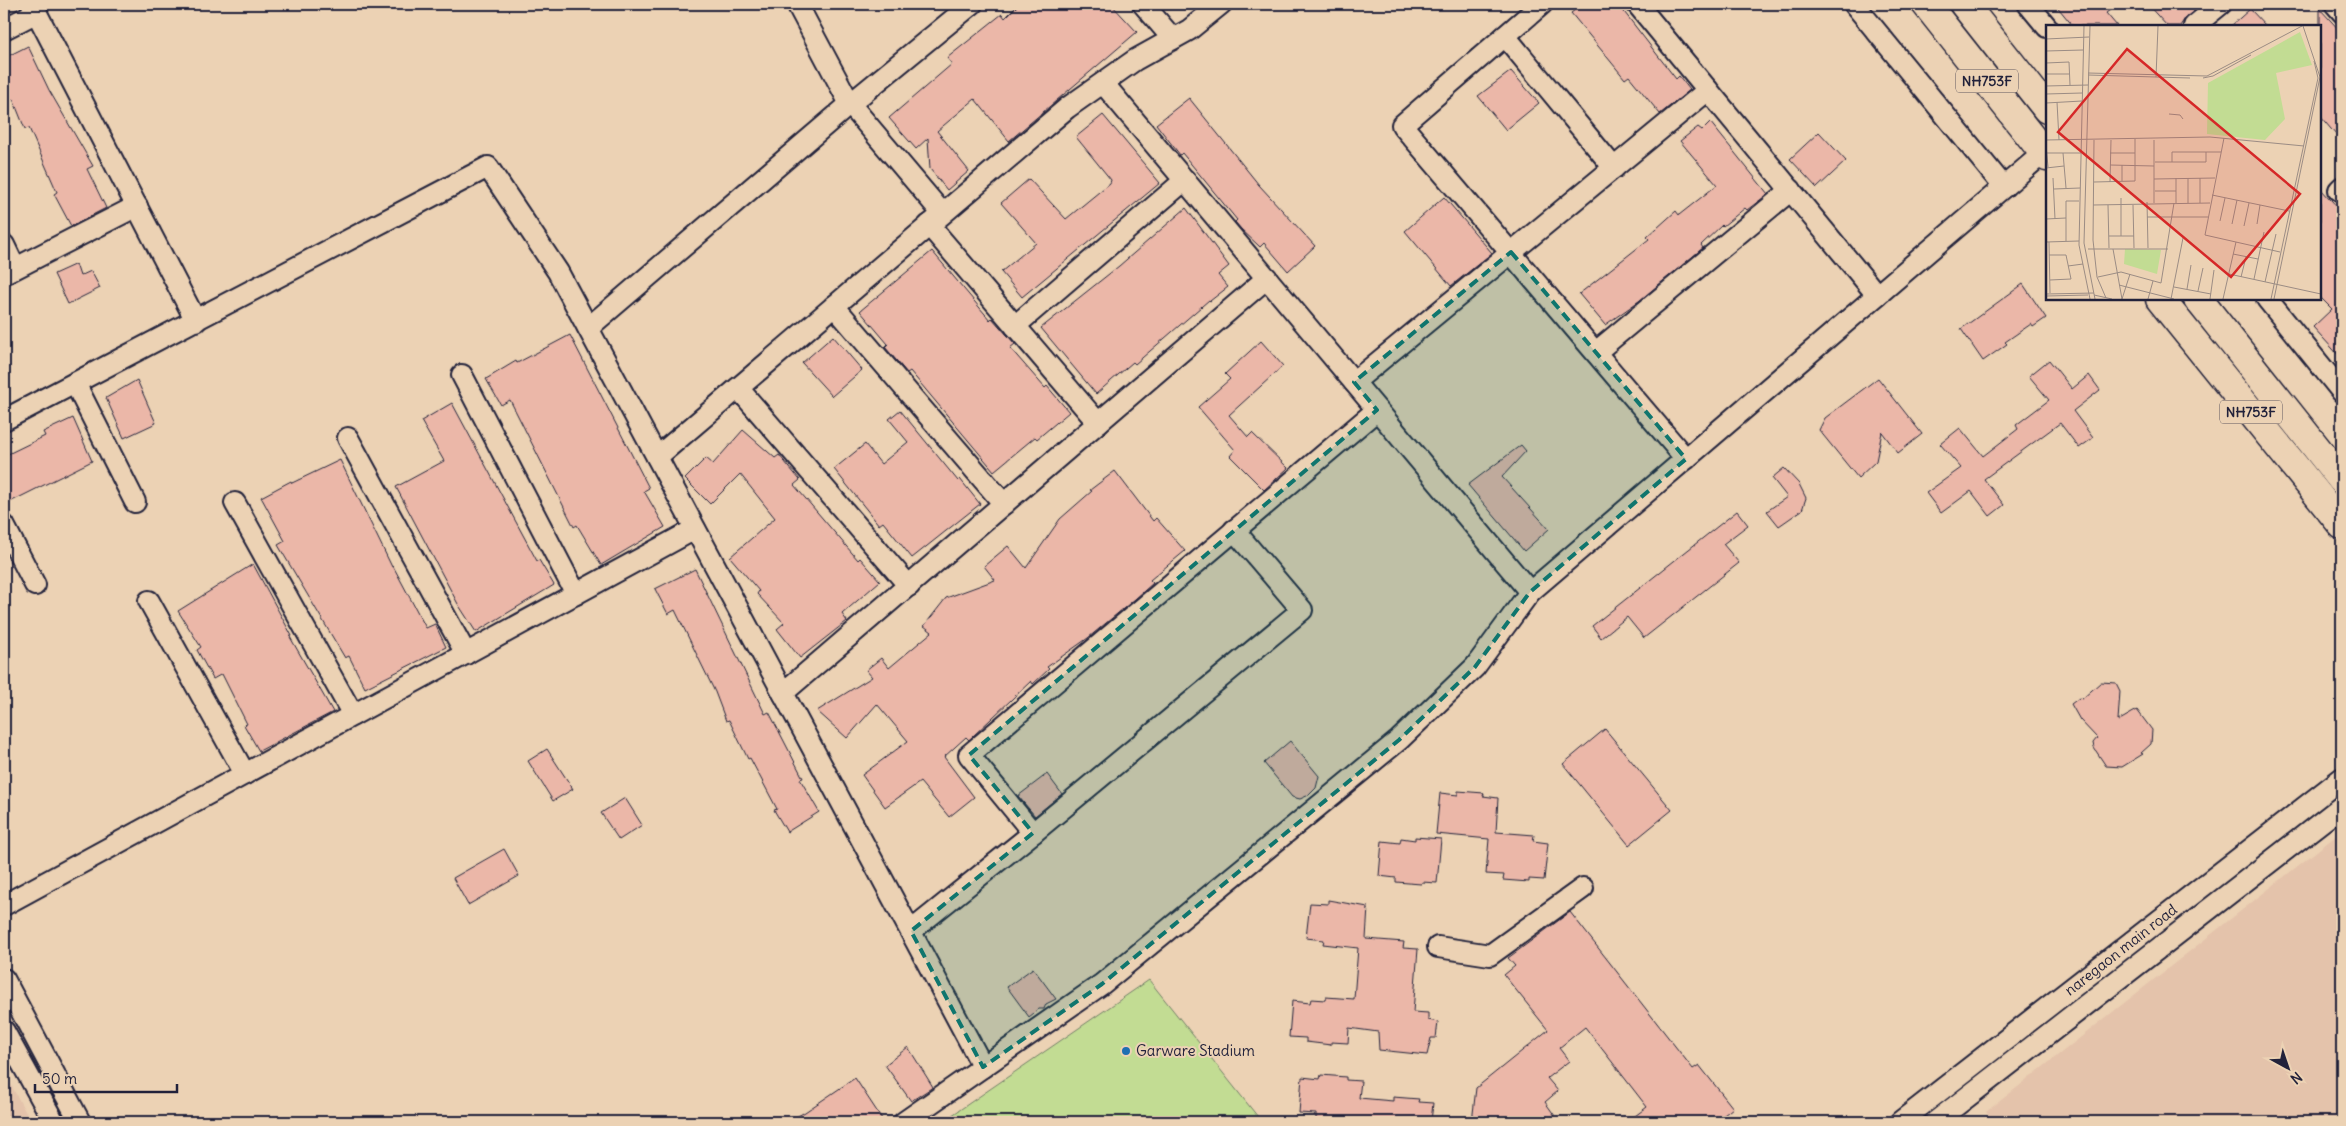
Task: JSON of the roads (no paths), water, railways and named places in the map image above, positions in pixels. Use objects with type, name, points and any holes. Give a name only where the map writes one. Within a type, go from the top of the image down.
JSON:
[{"type":"highway","name":"NH753F","points":[[1926,4],[2046,153]]},
{"type":"highway","name":"NH753F","points":[[1964,4],[2046,108]]},
{"type":"highway","name":"NH753F","points":[[2161,300],[2342,525]]},
{"type":"highway","name":"NH753F","points":[[2199,300],[2342,480]]},
{"type":"street","points":[[797,4],[850,104],[1015,326],[1098,423]]},
{"type":"street","points":[[588,328],[850,104],[972,4]]},
{"type":"street","points":[[1143,4],[1173,38]]},
{"type":"street","points":[[657,457],[1067,108],[1103,82],[1189,30],[1221,4]]},
{"type":"street","points":[[1542,4],[1402,125],[1686,459]]},
{"type":"street","points":[[1637,4],[1877,295]]},
{"type":"street","points":[[1854,4],[2004,187]]},
{"type":"street","points":[[2028,4],[2046,26]]},
{"type":"street","points":[[2196,25],[2221,4]]},
{"type":"street","points":[[2335,4],[2342,12]]},
{"type":"street","points":[[4,29],[34,8],[196,320]]},
{"type":"street","points":[[1505,36],[1614,168]]},
{"type":"street","points":[[1103,82],[1530,592]]},
{"type":"street","points":[[1354,382],[1708,90]]},
{"type":"street","points":[[904,1122],[1102,984],[1399,740],[1475,667],[1530,592],[2046,153]]},
{"type":"street","points":[[4,420],[488,167],[558,272],[983,1067]]},
{"type":"street","points":[[1015,326],[1185,180]]},
{"type":"street","points":[[1596,352],[1791,190]]},
{"type":"street","points":[[4,245],[10,271],[136,206]]},
{"type":"street","points":[[783,693],[1267,278]]},
{"type":"street","points":[[2268,300],[2342,392]]},
{"type":"street","points":[[834,306],[1004,504]]},
{"type":"street","points":[[462,375],[576,594]]},
{"type":"street","points":[[75,383],[135,502]]},
{"type":"street","points":[[738,388],[909,586]]},
{"type":"street","points":[[1033,833],[968,755],[1377,410]]},
{"type":"street","points":[[348,438],[466,654]]},
{"type":"street","points":[[235,503],[353,715]]},
{"type":"street","points":[[4,525],[35,585]]},
{"type":"street","points":[[4,905],[695,529]]},
{"type":"street","points":[[910,931],[1033,833],[1302,610],[1234,530]]},
{"type":"street","points":[[149,601],[245,774]]},
{"type":"street","name":"naregaon main road","points":[[1900,1122],[2342,778]]},
{"type":"street","name":"naregaon main road","points":[[1944,1120],[2342,806]]},
{"type":"street","points":[[1438,947],[1490,954],[1584,888]]},
{"type":"street","points":[[4,980],[80,1122]]},
{"type":"street","points":[[4,1031],[50,1116],[68,1100]]},
{"type":"street","points":[[1931,1097],[1944,1120]]},
{"type":"place","name":"Garware Stadium","points":[[1126,1051]]}]
